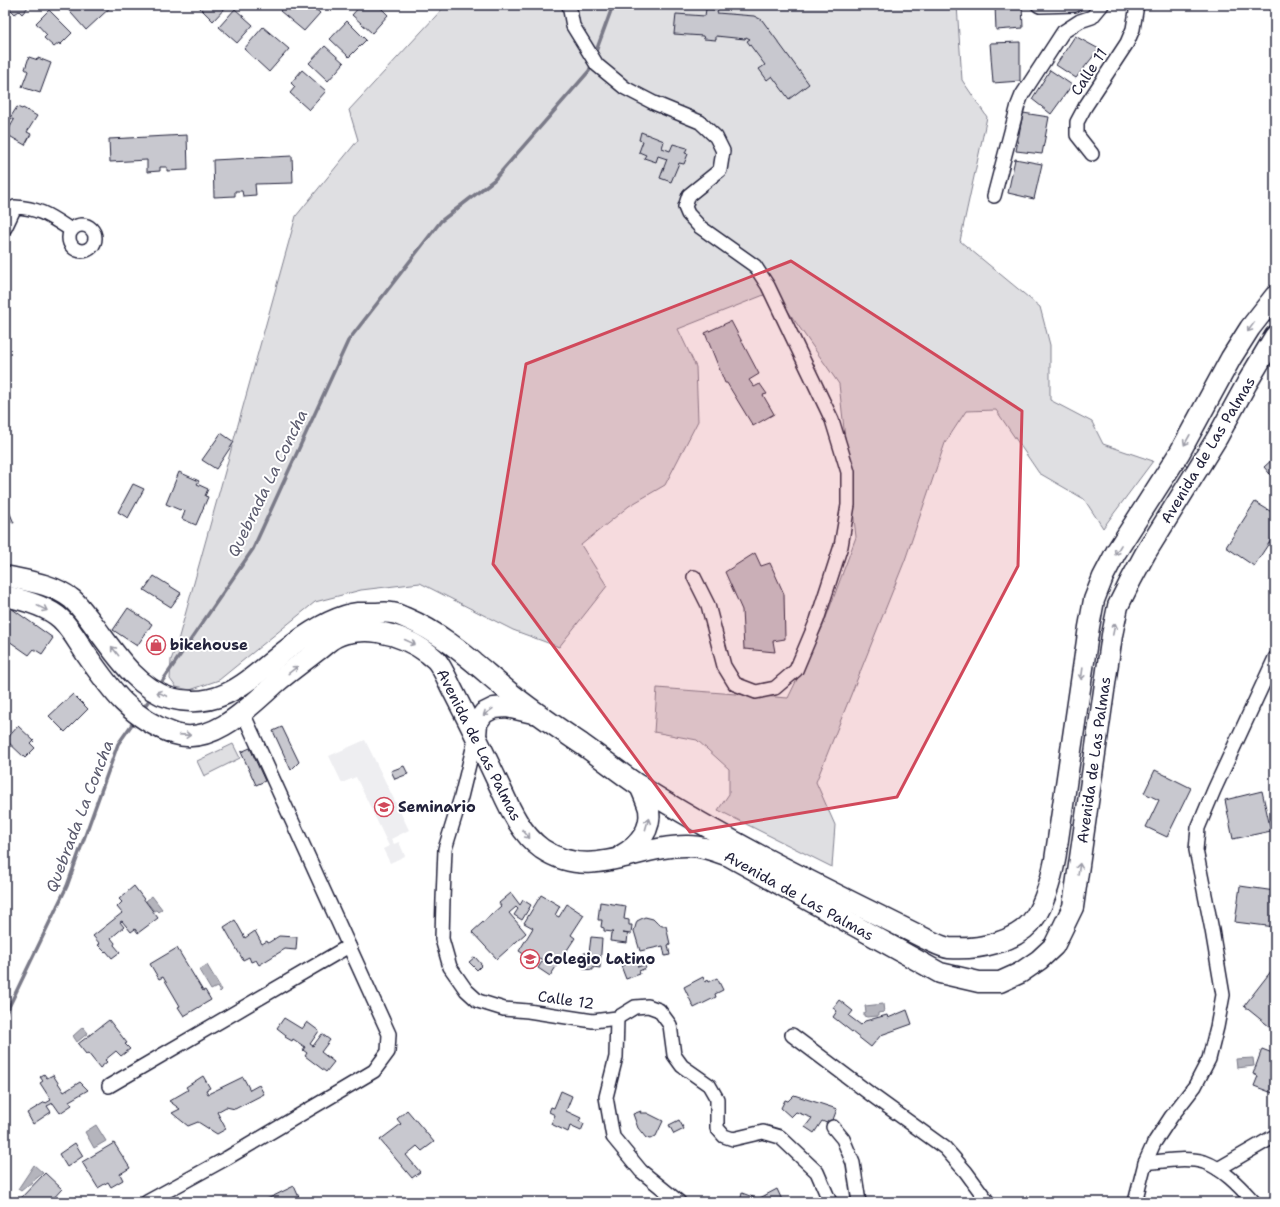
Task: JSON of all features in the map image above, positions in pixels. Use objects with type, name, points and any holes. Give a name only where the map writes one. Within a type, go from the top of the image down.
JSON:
[{"type":"main road","name":"Avenida de Las Palmas","points":[[5,576],[44,584],[70,598],[81,607],[140,681],[167,697],[183,701],[199,701],[227,694],[242,686],[293,644],[316,629],[339,618],[358,613],[393,613],[417,623],[442,637],[538,714],[640,786],[751,851],[926,939],[947,948],[968,948],[988,945],[1006,940],[1022,930],[1034,919],[1049,888],[1055,860],[1089,627],[1094,600],[1103,577],[1116,552],[1180,452],[1238,346],[1275,296]]},
{"type":"main road","name":"Avenida de Las Palmas","points":[[5,596],[41,607],[60,618],[71,631],[117,696],[131,710],[162,729],[181,736],[197,736],[215,730],[243,713],[278,682],[336,637],[361,632],[376,632],[398,636],[416,645],[436,660],[476,736],[510,809],[521,828],[540,848],[559,858],[591,863],[612,861],[656,848],[687,846],[702,847],[716,851],[729,856],[940,973],[979,982],[1000,982],[1020,973],[1039,960],[1054,946],[1073,907],[1112,635],[1118,606],[1145,554],[1217,438],[1275,336]]},
{"type":"main road","points":[[476,736],[477,723],[484,713],[494,708],[507,707],[538,714]]},
{"type":"main road","points":[[612,861],[630,850],[642,838],[650,822],[648,808],[640,786]]},
{"type":"street","points":[[569,5],[573,26],[597,65],[625,88],[654,103],[700,122],[716,138],[723,151],[720,170],[689,195],[686,207],[688,214],[700,226],[755,266],[768,286],[832,420],[848,472],[848,504],[841,546],[817,620],[796,670],[775,688],[756,692],[735,684],[724,666],[708,605],[694,577]]},
{"type":"street","points":[[1038,5],[1075,5]]},
{"type":"street","points":[[994,196],[1022,95],[1063,32],[1080,21],[1092,17],[1102,5]]},
{"type":"street","name":"Calle 11","points":[[1092,154],[1077,136],[1077,122],[1085,107],[1127,43],[1134,29],[1137,5]]},
{"type":"street","points":[[5,228],[15,207],[30,208],[42,212],[72,230]]},
{"type":"street","points":[[1135,1202],[1146,1163],[1154,1143],[1171,1117],[1195,1086],[1209,1059],[1222,995],[1212,930],[1196,850],[1198,828],[1275,658]]},
{"type":"street","points":[[147,1202],[227,1158],[374,1071],[388,1052],[389,1034],[243,713]]},
{"type":"street","name":"Calle 12","points":[[476,736],[461,796],[445,849],[442,939],[450,967],[466,990],[478,1001],[504,1009],[594,1021],[617,1018],[635,1007],[648,1006],[659,1010],[670,1025],[674,1055],[682,1066],[709,1085],[717,1099],[717,1128],[724,1136],[733,1138],[763,1132],[780,1137],[817,1172],[830,1202]]},
{"type":"street","points":[[109,1086],[349,946]]},
{"type":"street","points":[[617,1018],[616,1056],[606,1097],[613,1137],[641,1171],[679,1202]]},
{"type":"street","points":[[792,1035],[945,1148],[966,1172],[988,1202]]},
{"type":"street","points":[[833,1127],[843,1139],[853,1163],[859,1202]]},
{"type":"street","points":[[1218,1169],[1275,1136]]},
{"type":"street","points":[[1146,1163],[1189,1160],[1203,1162],[1218,1169],[1232,1180],[1254,1202]]},
{"type":"highlighted area","points":[[791,261],[1022,411],[1018,566],[897,797],[690,832],[493,564],[526,364]]},
{"type":"shaded area","points":[[446,5],[957,5],[962,80],[987,117],[960,241],[1040,307],[1050,345],[1050,400],[1092,422],[1103,444],[1153,461],[1103,528],[1084,499],[1039,473],[996,410],[966,411],[945,443],[905,560],[816,782],[835,825],[832,867],[718,810],[729,794],[729,769],[697,740],[654,732],[657,688],[788,698],[823,626],[856,537],[839,384],[774,291],[678,329],[696,367],[698,421],[665,485],[629,506],[581,545],[607,586],[559,647],[513,630],[420,583],[361,590],[315,602],[219,680],[190,690],[176,687],[170,679],[171,660],[177,644],[296,216],[358,140],[349,110]]},
{"type":"shaded area","name":"Seminario","points":[[365,740],[409,830],[391,839],[394,844],[399,842],[405,856],[390,863],[383,849],[389,846],[356,777],[342,783],[329,756]]},
{"type":"shaded area","points":[[233,744],[240,758],[204,776],[197,761]]},
{"type":"shaded area","points":[[152,896],[162,909],[158,912],[156,910],[154,911],[146,901]]},
{"type":"shaded area","points":[[207,965],[222,990],[220,992],[217,987],[211,990],[199,970]]},
{"type":"shaded area","points":[[883,1004],[884,1012],[878,1013],[878,1016],[864,1016],[864,1013],[866,1012],[865,1006]]},
{"type":"shaded area","points":[[83,1027],[88,1033],[77,1042],[73,1036]]},
{"type":"shaded area","points":[[1253,1058],[1254,1066],[1237,1068],[1236,1059]]},
{"type":"shaded area","points":[[96,1125],[106,1141],[94,1148],[85,1132]]},
{"type":"shaded area","points":[[34,1165],[43,1173],[21,1191],[18,1189]]},
{"type":"building","points":[[6,5],[30,5],[22,14],[19,11],[15,14]]},
{"type":"building","points":[[64,5],[113,5],[86,30]]},
{"type":"building","points":[[197,5],[228,5],[213,21]]},
{"type":"building","points":[[285,5],[311,5],[320,13],[304,31],[280,11]]},
{"type":"building","points":[[361,5],[367,5],[369,7],[370,5],[378,5],[388,15],[372,33],[352,15]]},
{"type":"building","points":[[995,5],[1022,5],[1023,28],[996,30]]},
{"type":"building","points":[[235,9],[253,25],[237,43],[219,27]]},
{"type":"building","points":[[706,9],[718,10],[717,13],[754,16],[762,20],[809,84],[789,99],[772,76],[767,80],[759,69],[765,65],[747,41],[750,39],[746,37],[745,39],[716,36],[716,40],[704,39],[703,36],[674,34],[676,14],[705,16]]},
{"type":"building","points":[[49,10],[72,33],[60,45],[59,43],[54,47],[44,38],[47,35],[36,23]]},
{"type":"building","points":[[347,21],[366,40],[349,57],[330,39]]},
{"type":"building","points":[[263,27],[289,49],[269,72],[244,49]]},
{"type":"building","points":[[1075,36],[1099,49],[1076,78],[1056,65]]},
{"type":"building","points":[[1020,42],[1020,81],[993,83],[990,43]]},
{"type":"building","points":[[325,46],[344,63],[328,81],[309,63]]},
{"type":"building","points":[[29,57],[38,60],[38,58],[51,63],[40,93],[22,87],[28,71],[25,69]]},
{"type":"building","points":[[302,70],[326,91],[309,110],[290,93],[295,87],[291,83]]},
{"type":"building","points":[[1050,70],[1072,85],[1051,114],[1032,99]]},
{"type":"building","points":[[17,107],[23,108],[37,116],[27,132],[31,134],[25,145],[6,134],[14,120],[10,118]]},
{"type":"building","points":[[1023,113],[1049,117],[1042,154],[1016,151]]},
{"type":"building","points":[[641,132],[664,141],[662,148],[670,151],[673,144],[687,148],[685,153],[688,154],[684,164],[679,163],[671,182],[660,178],[667,159],[658,156],[656,162],[644,158],[646,155],[639,152],[643,141],[639,140]]},
{"type":"building","points":[[187,135],[188,170],[167,171],[167,167],[160,167],[160,171],[147,172],[147,160],[110,162],[109,139]]},
{"type":"building","points":[[292,156],[293,183],[255,184],[256,195],[243,196],[242,191],[235,191],[235,196],[214,197],[213,160]]},
{"type":"building","points":[[1015,159],[1042,164],[1034,199],[1008,193]]},
{"type":"building","points":[[731,321],[759,374],[749,380],[754,387],[760,384],[767,394],[763,395],[774,414],[753,426],[727,383],[725,383],[705,333]]},
{"type":"building","points":[[221,433],[234,442],[216,469],[202,460]]},
{"type":"building","points":[[1275,457],[1275,480],[1264,467]]},
{"type":"building","points":[[179,472],[199,481],[197,484],[208,489],[205,496],[208,497],[196,525],[182,519],[185,511],[166,504]]},
{"type":"building","points":[[133,484],[144,489],[128,518],[118,512]]},
{"type":"building","points":[[5,502],[14,523],[5,521]]},
{"type":"building","points":[[1255,502],[1275,514],[1275,539],[1273,537],[1254,566],[1226,547]]},
{"type":"building","points":[[755,553],[761,566],[770,563],[784,594],[785,639],[773,641],[775,652],[744,649],[742,610],[725,572]]},
{"type":"building","points":[[154,576],[181,593],[171,607],[144,590]]},
{"type":"building","points":[[8,606],[53,638],[42,654],[34,649],[29,655],[9,641],[10,639],[5,635],[5,610]]},
{"type":"building","points":[[128,608],[152,624],[137,646],[113,630]]},
{"type":"building","points":[[73,694],[88,709],[65,732],[49,716]]},
{"type":"building","points":[[18,726],[34,741],[31,744],[35,748],[25,758],[6,740]]},
{"type":"building","points":[[282,727],[299,762],[291,770],[273,731]]},
{"type":"building","points":[[250,748],[265,781],[256,785],[241,752]]},
{"type":"building","points":[[404,766],[408,774],[395,779],[391,771]]},
{"type":"building","points":[[1155,770],[1191,788],[1167,837],[1146,827],[1159,800],[1144,793]]},
{"type":"building","points":[[1262,791],[1271,831],[1233,839],[1225,800]]},
{"type":"building","points":[[134,886],[158,918],[138,933],[135,929],[131,932],[122,921],[120,922],[124,927],[111,938],[115,943],[114,945],[120,952],[112,958],[98,945],[100,944],[93,936],[122,913],[117,907],[122,902],[119,899]]},
{"type":"building","points":[[1240,886],[1275,891],[1275,927],[1235,922]]},
{"type":"building","points":[[511,893],[520,905],[523,900],[531,905],[522,920],[514,915],[518,909],[516,907],[509,913],[526,933],[497,959],[472,932],[501,906],[499,903]]},
{"type":"building","points":[[541,895],[560,906],[555,915],[559,917],[567,904],[584,915],[571,935],[575,938],[550,976],[538,968],[543,960],[537,957],[534,961],[519,951],[533,928],[524,923]]},
{"type":"building","points":[[600,902],[626,906],[624,919],[629,920],[629,925],[632,925],[631,934],[623,933],[628,934],[627,943],[610,941],[611,933],[613,932],[604,931],[604,928],[601,927],[602,920],[598,920]]},
{"type":"building","points":[[645,917],[653,919],[662,926],[666,926],[670,944],[668,945],[670,955],[665,956],[663,946],[640,951],[634,931],[637,921]]},
{"type":"building","points":[[235,920],[245,938],[255,931],[262,944],[267,941],[268,943],[279,936],[297,937],[296,950],[285,949],[259,965],[256,960],[251,962],[249,957],[243,960],[224,927]]},
{"type":"building","points":[[591,937],[602,938],[600,968],[593,967],[593,970],[584,969],[584,953],[589,953]]},
{"type":"building","points":[[177,948],[203,991],[205,990],[211,1000],[184,1016],[178,1007],[180,1006],[163,977],[159,979],[150,964]]},
{"type":"building","points":[[475,957],[482,965],[477,970],[469,962]]},
{"type":"building","points":[[637,961],[638,967],[644,965],[646,968],[639,971],[640,974],[626,979],[621,966]]},
{"type":"building","points":[[1275,966],[1275,1031],[1244,1006]]},
{"type":"building","points":[[703,977],[705,982],[708,980],[709,982],[717,978],[723,990],[715,994],[716,997],[694,1008],[684,987]]},
{"type":"building","points":[[839,1000],[853,1011],[849,1016],[861,1025],[865,1021],[887,1015],[888,1018],[907,1010],[912,1024],[881,1035],[871,1047],[833,1017],[837,1011],[833,1008]]},
{"type":"building","points":[[284,1018],[302,1029],[307,1022],[319,1031],[310,1044],[313,1046],[322,1034],[330,1040],[321,1052],[334,1062],[326,1072],[305,1056],[307,1053],[303,1050],[305,1047],[293,1039],[292,1041],[285,1037],[286,1035],[277,1028]]},
{"type":"building","points":[[109,1020],[130,1049],[121,1056],[116,1051],[105,1060],[107,1062],[100,1068],[88,1053],[86,1054],[78,1044]]},
{"type":"building","points":[[1262,1049],[1275,1054],[1275,1094],[1254,1086],[1258,1076],[1253,1074]]},
{"type":"building","points":[[44,1074],[47,1078],[53,1075],[64,1092],[80,1082],[88,1090],[69,1101],[72,1105],[60,1113],[53,1103],[47,1106],[51,1112],[33,1124],[27,1113],[51,1100],[40,1083],[43,1081],[40,1077]]},
{"type":"building","points":[[203,1076],[210,1088],[206,1090],[208,1094],[243,1077],[250,1090],[259,1085],[264,1094],[235,1109],[226,1107],[217,1112],[226,1129],[217,1134],[198,1122],[188,1126],[172,1113],[180,1109],[169,1101],[188,1090],[186,1087]]},
{"type":"building","points":[[561,1091],[572,1096],[566,1111],[581,1118],[579,1121],[584,1124],[581,1131],[570,1126],[568,1132],[551,1124],[555,1115],[549,1112],[551,1107],[554,1108]]},
{"type":"building","points":[[794,1095],[837,1109],[831,1125],[822,1121],[814,1133],[805,1127],[812,1118],[796,1112],[791,1117],[781,1108],[785,1100],[788,1101]]},
{"type":"building","points":[[407,1110],[434,1142],[422,1151],[417,1146],[406,1155],[420,1172],[412,1178],[380,1140],[401,1124],[397,1119]]},
{"type":"building","points":[[641,1111],[640,1113],[647,1113],[663,1121],[656,1136],[650,1139],[646,1138],[638,1128],[633,1114]]},
{"type":"building","points":[[679,1120],[684,1129],[674,1134],[669,1125]]},
{"type":"building","points":[[75,1143],[83,1156],[67,1167],[59,1154]]},
{"type":"building","points":[[114,1143],[130,1168],[120,1174],[123,1180],[111,1187],[108,1182],[98,1188],[82,1162]]},
{"type":"building","points":[[45,1173],[62,1189],[50,1202],[17,1202]]},
{"type":"building","points":[[294,1186],[301,1202],[261,1202]]},
{"type":"building","points":[[777,1189],[783,1202],[740,1202],[742,1193],[758,1199]]},
{"type":"waterway","name":"Quebrada La Concha","points":[[595,54],[613,5]]},
{"type":"waterway","name":"Quebrada La Concha","points":[[159,686],[253,549],[348,341],[441,221],[494,180],[589,71],[592,64]]},
{"type":"waterway","name":"Quebrada La Concha","points":[[142,710],[152,696]]},
{"type":"waterway","name":"Quebrada La Concha","points":[[5,1015],[67,886],[118,744],[135,720]]},
{"type":"place","name":"bikehouse","points":[[156,645]]},
{"type":"place","name":"Seminario","points":[[384,807]]},
{"type":"place","name":"Colegio Latino","points":[[530,959]]}]
